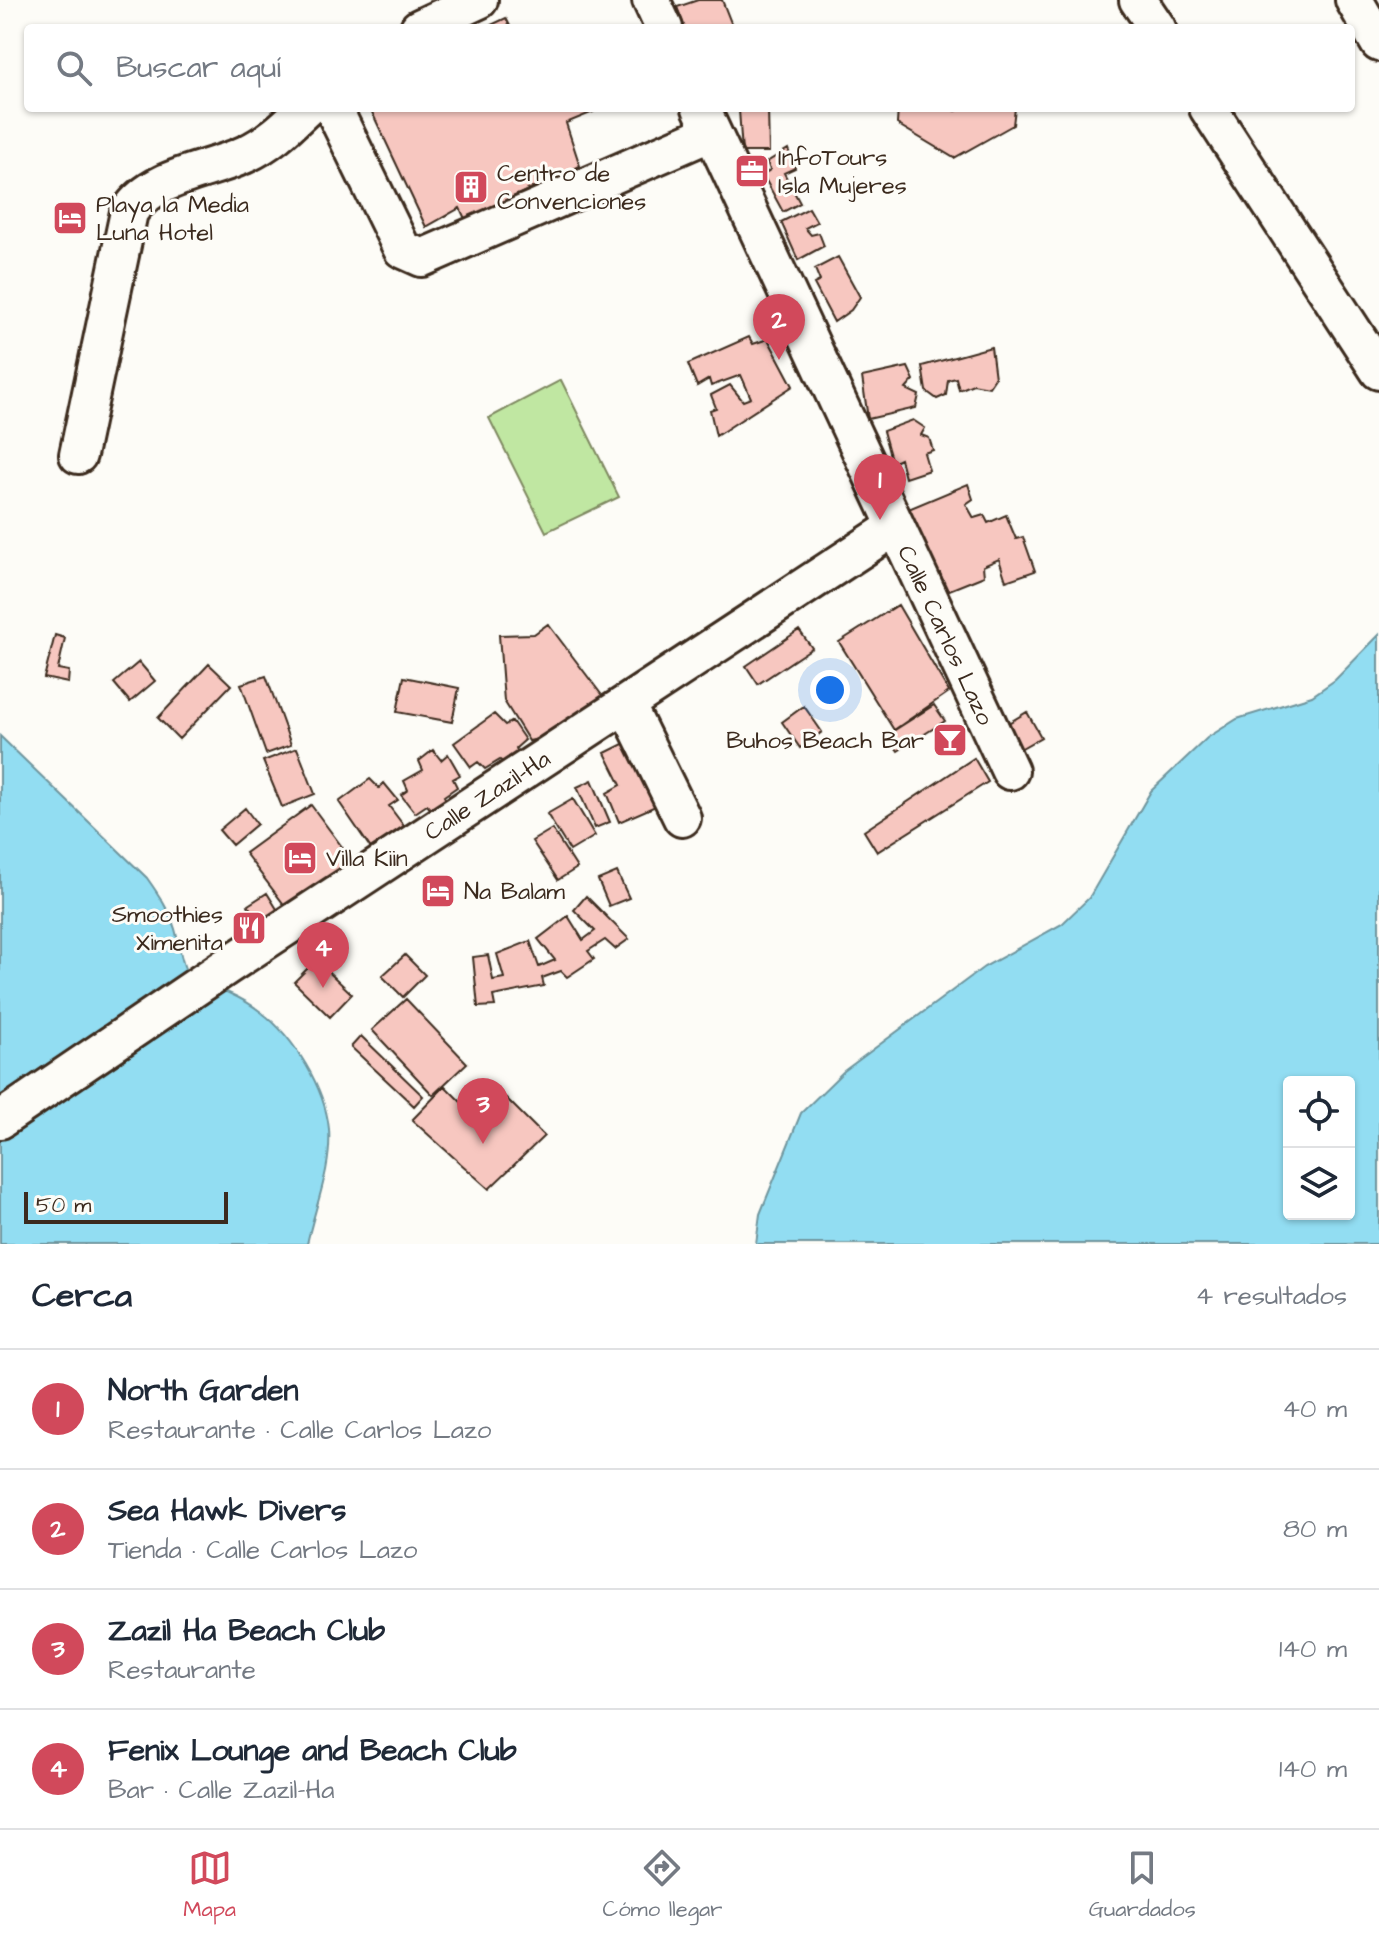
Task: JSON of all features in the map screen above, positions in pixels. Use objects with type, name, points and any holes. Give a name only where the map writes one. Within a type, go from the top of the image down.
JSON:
[{"type":"street","points":[[428,24],[479,0]]},
{"type":"street","points":[[651,0],[662,24]]},
{"type":"street","points":[[1138,0],[1154,24]]},
{"type":"street","points":[[1354,0],[1379,43]]},
{"type":"street","points":[[78,455],[129,212],[153,188],[249,153],[277,136],[302,112]]},
{"type":"street","points":[[335,112],[402,249],[422,258],[706,120]]},
{"type":"street","points":[[1211,112],[1379,371]]},
{"type":"street","name":"Calle Carlos Lazo","points":[[706,120],[1010,771]]},
{"type":"street","name":"Calle Zazil-Ha","points":[[0,1120],[227,966],[895,527]]},
{"type":"street","points":[[626,704],[682,818]]},
{"type":"green space","points":[[561,380],[619,497],[546,532],[489,418]]},
{"type":"water","points":[[1379,635],[1379,1244],[756,1244],[760,1214],[801,1113],[844,1071],[984,967],[1062,924],[1089,898],[1151,791],[1207,738],[1237,719],[1312,696],[1335,680]]},
{"type":"water","points":[[0,736],[147,878],[170,915],[189,978],[253,1006],[285,1035],[306,1064],[321,1097],[329,1129],[328,1158],[307,1244],[0,1244]]},
{"type":"building","points":[[698,0],[722,0],[731,24],[683,24],[677,7]]},
{"type":"building","points":[[506,18],[509,24],[493,24]]},
{"type":"building","name":"Centro de Convenciones","points":[[372,112],[593,112],[566,123],[580,166],[465,219],[460,208],[426,227]]},
{"type":"building","points":[[739,112],[768,112],[769,152],[742,152]]},
{"type":"building","points":[[898,112],[1015,112],[1013,125],[954,158],[897,124]]},
{"type":"building","points":[[788,149],[795,168],[784,173],[800,203],[783,212],[763,175],[770,170],[767,162]]},
{"type":"building","points":[[809,208],[817,222],[805,228],[811,235],[819,233],[824,246],[798,260],[781,222]]},
{"type":"building","points":[[838,257],[860,297],[851,310],[834,322],[814,284],[820,281],[815,269]]},
{"type":"building","points":[[749,337],[753,344],[768,339],[793,386],[716,436],[710,410],[716,408],[711,395],[730,385],[743,401],[751,398],[741,375],[711,386],[709,379],[697,386],[688,364]]},
{"type":"building","points":[[991,347],[995,378],[989,387],[973,384],[959,390],[956,378],[948,380],[946,395],[937,399],[926,391],[922,366]]},
{"type":"building","points":[[908,367],[914,380],[906,389],[919,395],[916,408],[868,419],[862,377]]},
{"type":"building","points":[[913,420],[925,428],[921,435],[929,438],[933,450],[924,453],[929,470],[905,478],[900,459],[892,463],[883,431]]},
{"type":"building","points":[[968,484],[973,499],[966,504],[974,518],[984,515],[988,523],[1006,515],[1016,539],[1023,537],[1035,571],[1006,581],[999,559],[983,566],[984,576],[947,591],[940,573],[932,574],[906,510]]},
{"type":"building","points":[[898,605],[949,692],[894,730],[839,642]]},
{"type":"building","points":[[548,624],[607,702],[556,735],[529,741],[504,701],[499,635],[534,634]]},
{"type":"building","points":[[799,630],[812,648],[758,684],[746,666]]},
{"type":"building","points":[[55,635],[65,638],[58,669],[69,671],[68,683],[44,678]]},
{"type":"building","points":[[139,662],[155,681],[130,702],[114,683]]},
{"type":"building","points":[[209,664],[231,685],[179,739],[158,718]]},
{"type":"building","points":[[266,676],[291,745],[266,754],[241,684]]},
{"type":"building","points":[[404,677],[459,688],[452,722],[397,712]]},
{"type":"building","points":[[934,705],[945,721],[898,751],[887,735]]},
{"type":"building","points":[[804,706],[822,732],[800,748],[782,722]]},
{"type":"building","points":[[1027,712],[1041,737],[1020,749],[1005,725]]},
{"type":"building","points":[[494,714],[505,725],[512,721],[525,740],[516,748],[519,757],[506,765],[500,760],[485,769],[478,762],[471,767],[454,743]]},
{"type":"building","points":[[633,739],[665,802],[619,822],[607,793],[621,785],[605,753]]},
{"type":"building","points":[[297,748],[315,794],[282,807],[263,761]]},
{"type":"building","points":[[433,750],[441,760],[448,754],[460,775],[453,779],[457,787],[444,796],[449,805],[434,813],[427,805],[415,813],[401,795],[408,790],[404,781],[423,770],[419,761]]},
{"type":"building","points":[[974,758],[988,782],[877,852],[864,831]]},
{"type":"building","points":[[370,779],[379,788],[384,783],[398,800],[389,806],[407,830],[374,853],[339,802]]},
{"type":"building","points":[[592,780],[610,822],[595,828],[577,787]]},
{"type":"building","points":[[573,799],[595,836],[570,851],[547,814]]},
{"type":"building","points":[[311,805],[354,863],[289,911],[245,853]]},
{"type":"building","points":[[245,808],[257,824],[232,845],[219,830]]},
{"type":"building","points":[[552,829],[577,868],[558,880],[532,841]]},
{"type":"building","points":[[617,872],[629,898],[609,906],[598,880]]},
{"type":"building","points":[[267,893],[280,914],[260,926],[248,905]]},
{"type":"building","name":"Na Balam","points":[[586,896],[629,939],[615,949],[605,940],[588,951],[594,959],[567,977],[561,971],[542,978],[544,986],[493,996],[495,1006],[478,1007],[473,957],[488,955],[493,980],[504,978],[497,954],[530,941],[539,967],[555,960],[538,939],[568,916],[583,940],[595,931],[574,910]]},
{"type":"building","points":[[405,955],[425,975],[403,997],[382,976]]},
{"type":"building","points":[[316,960],[352,994],[330,1017],[294,982]]},
{"type":"building","points":[[406,999],[467,1063],[433,1095],[372,1030]]},
{"type":"building","points":[[361,1036],[423,1096],[414,1106],[351,1047]]},
{"type":"building","points":[[445,1086],[481,1122],[506,1098],[544,1136],[489,1189],[412,1120]]},
{"type":"place","name":"InfoTours Isla Mujeres","points":[[752,171]]},
{"type":"place","name":"Centro de Convenciones","points":[[471,187]]},
{"type":"place","name":"Playa la Media Luna Hotel","points":[[70,218]]},
{"type":"place","name":"Sea Hawk Divers","points":[[779,360]]},
{"type":"place","name":"North Garden","points":[[880,520]]},
{"type":"place","name":"Buhos Beach Bar","points":[[950,740]]},
{"type":"place","name":"Villa Kiin","points":[[300,858]]},
{"type":"place","name":"Na Balam","points":[[438,891]]},
{"type":"place","name":"Smoothies Ximenita","points":[[249,928]]},
{"type":"place","name":"Fenix Lounge and Beach Club","points":[[323,988]]},
{"type":"place","name":"Zazil Ha Beach Club","points":[[483,1144]]}]
